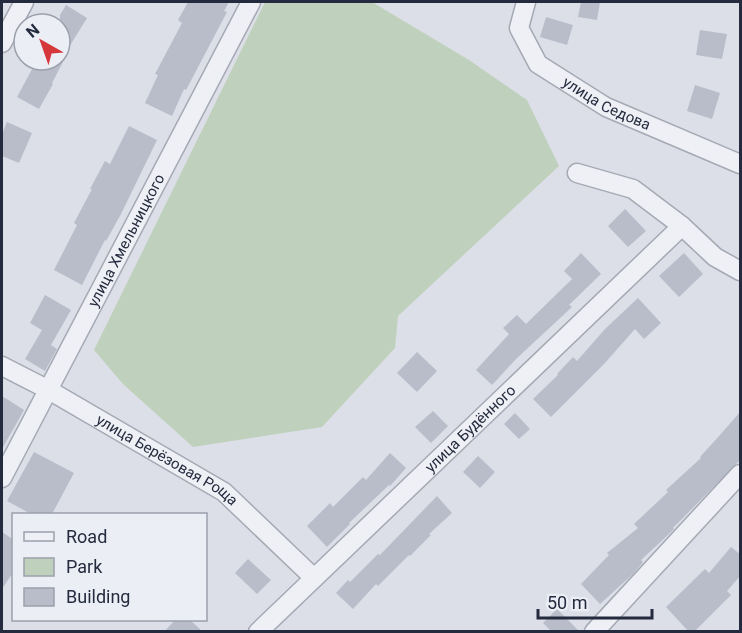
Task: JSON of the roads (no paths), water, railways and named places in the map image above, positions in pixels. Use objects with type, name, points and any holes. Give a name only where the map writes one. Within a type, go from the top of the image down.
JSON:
[{"type":"street","points":[[2,43],[24,2]]},
{"type":"street","name":"улица Хмельницкого","points":[[2,478],[251,2]]},
{"type":"street","name":"улица Седова","points":[[526,2],[519,28],[538,64],[606,107],[740,163]]},
{"type":"street","points":[[577,173],[633,189],[682,226],[715,257],[741,271]]},
{"type":"street","name":"улица Будённого","points":[[258,632],[682,226]]},
{"type":"street","name":"улица Берёзовая Роща","points":[[2,366],[47,389],[224,492],[314,578]]},
{"type":"street","points":[[594,632],[741,474]]}]
